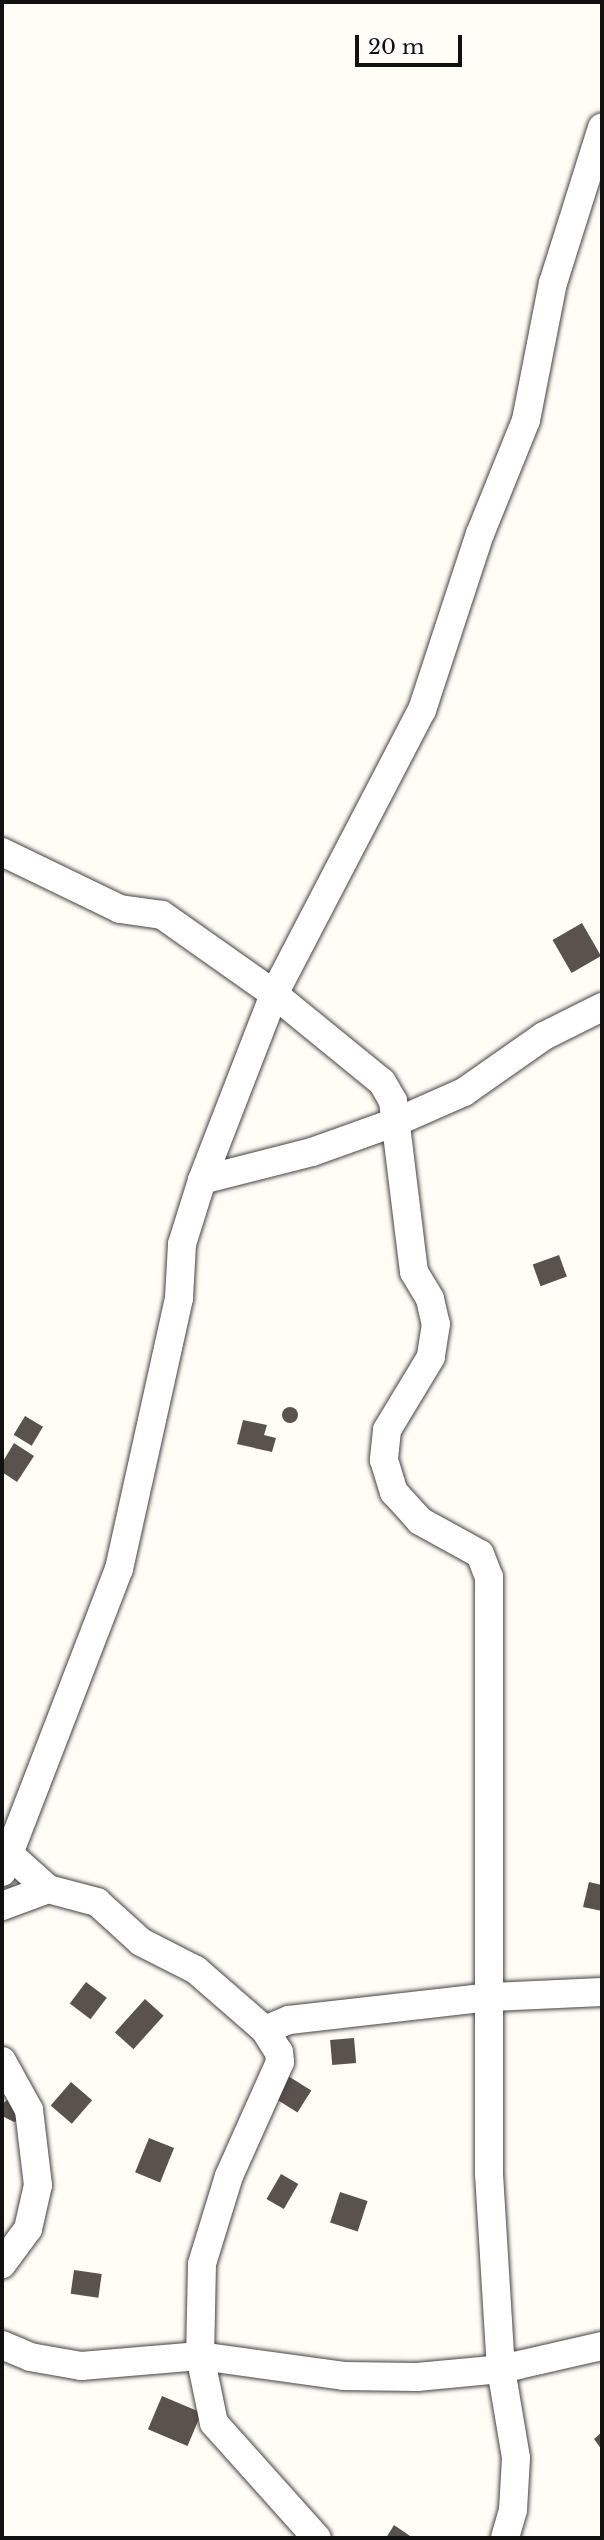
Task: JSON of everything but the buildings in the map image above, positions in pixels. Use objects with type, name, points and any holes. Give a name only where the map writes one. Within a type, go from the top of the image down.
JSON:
[{"type":"street","points":[[317,2538],[214,2423],[200,2356],[202,2264],[229,2176],[280,2062],[279,2052],[265,2030],[228,1994],[196,1970],[141,1942],[97,1902],[48,1889],[5,1863],[119,1569],[179,1297],[183,1244],[202,1180],[274,994],[422,709],[480,534],[526,419],[553,283],[602,128]]},
{"type":"street","points":[[2,852],[120,909],[162,915],[274,994],[382,1082],[390,1092],[414,1272],[430,1298],[436,1324],[431,1357],[387,1430],[384,1460],[394,1492],[420,1521],[480,1554],[489,1577],[492,1997],[489,2174],[500,2369],[516,2458],[513,2510],[505,2538]]},
{"type":"street","points":[[202,1180],[312,1152],[396,1122],[464,1091],[544,1036],[602,1007]]},
{"type":"street","points":[[2,1906],[48,1889]]},
{"type":"street","points":[[265,2030],[289,2020],[492,1997],[602,1992]]},
{"type":"street","points":[[2,2061],[29,2110],[38,2185],[28,2229],[2,2264]]},
{"type":"street","points":[[2,2345],[30,2357],[80,2366],[200,2356],[344,2376],[417,2377],[500,2369],[602,2346]]}]
